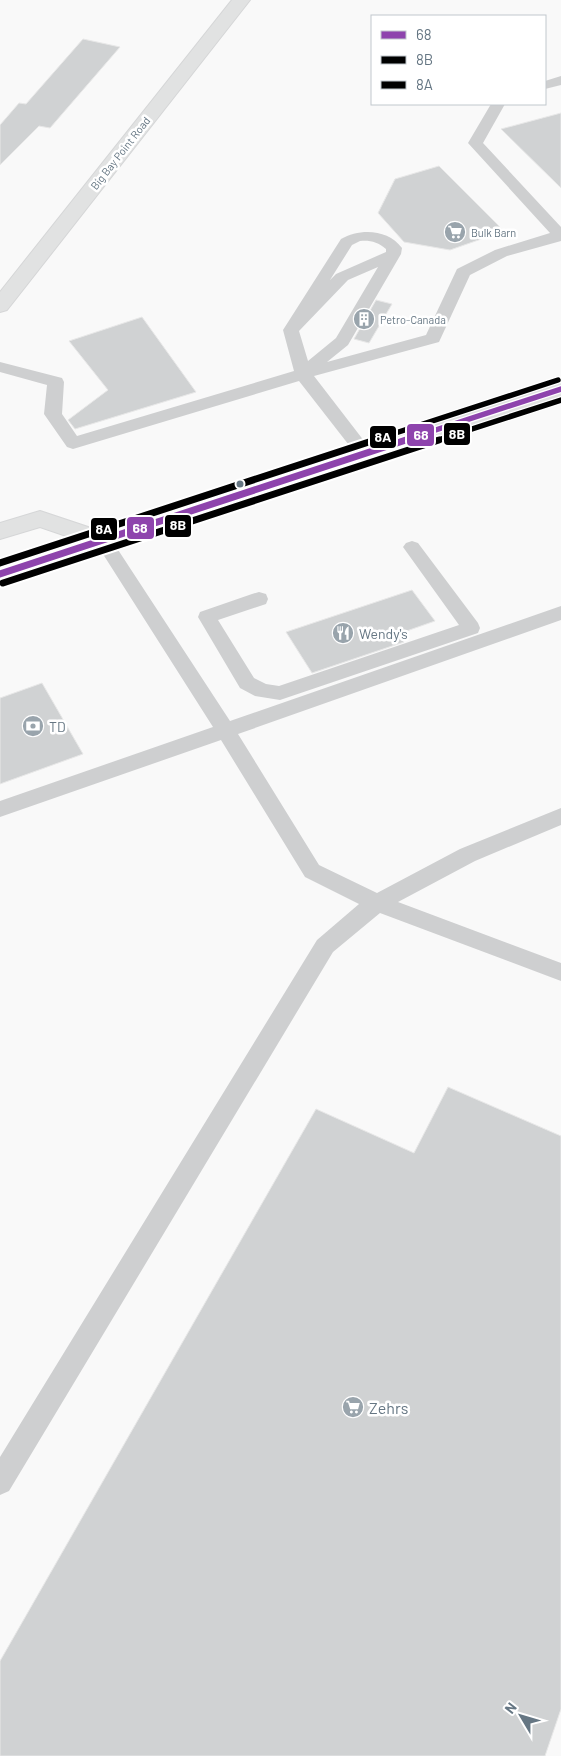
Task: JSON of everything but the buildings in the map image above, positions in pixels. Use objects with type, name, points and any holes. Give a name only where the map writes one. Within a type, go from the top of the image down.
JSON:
[{"type":"main road","name":"Big Bay Point Road","points":[[0,306],[241,0]]},
{"type":"main road","points":[[0,574],[561,389]]},
{"type":"main road","points":[[0,531],[40,519],[103,540]]},
{"type":"lane","points":[[546,86],[561,80]]},
{"type":"lane","points":[[0,367],[56,382],[53,414],[73,443],[303,374],[433,338],[463,272],[501,253],[561,236],[475,143],[497,105]]},
{"type":"lane","points":[[303,374],[342,341],[393,254],[394,248],[387,240],[362,235],[346,242],[291,330],[303,374],[365,454]]},
{"type":"lane","points":[[291,330],[342,278],[393,254]]},
{"type":"lane","points":[[103,540],[226,731],[312,870],[377,904],[561,972]]},
{"type":"lane","points":[[259,599],[207,617],[246,683],[262,691],[280,693],[471,628],[412,547]]},
{"type":"lane","points":[[0,809],[169,748],[226,731],[561,613]]},
{"type":"lane","points":[[0,1482],[325,946],[377,904],[487,846],[561,816]]},
{"type":"transit line","name":"8A","points":[[0,563],[558,380]]},
{"type":"transit line","name":"68","points":[[0,574],[561,389]]},
{"type":"transit line","name":"8B","points":[[3,583],[561,400]]},
{"type":"place","name":"Bulk Barn","points":[[455,232]]},
{"type":"place","name":"Petro-Canada","points":[[364,319]]},
{"type":"place","name":"Wendy's","points":[[343,633]]},
{"type":"place","name":"TD","points":[[33,726]]},
{"type":"place","name":"Zehrs","points":[[353,1407]]}]
